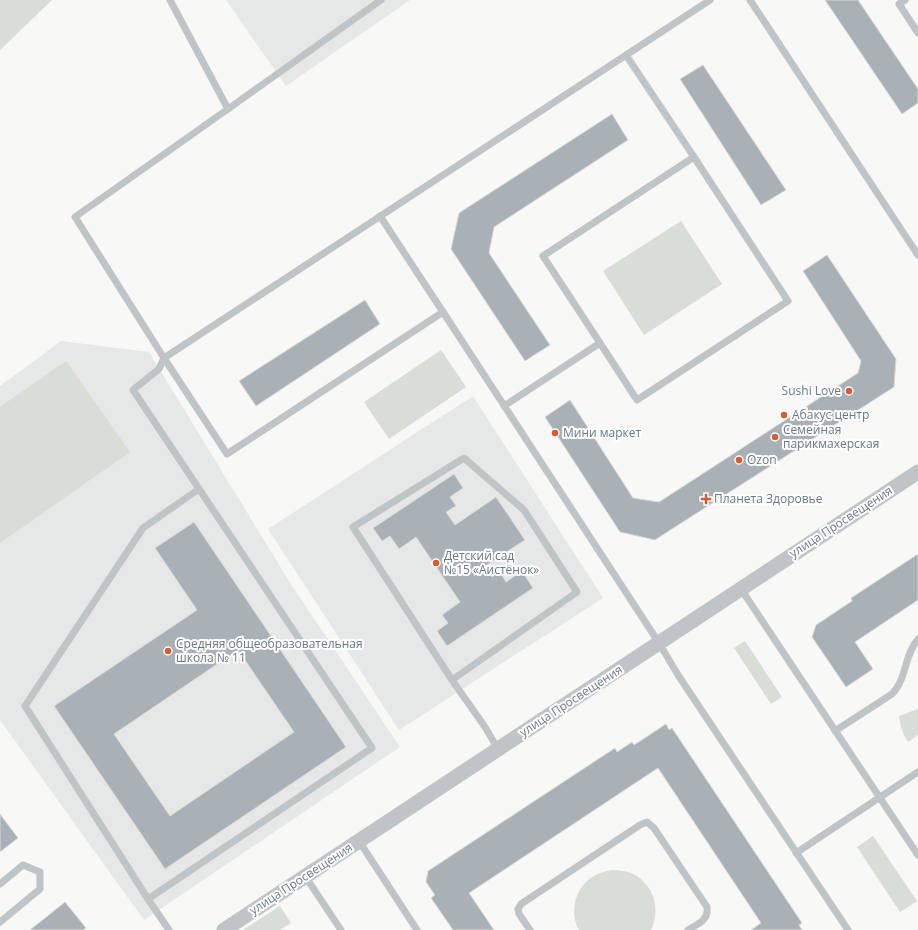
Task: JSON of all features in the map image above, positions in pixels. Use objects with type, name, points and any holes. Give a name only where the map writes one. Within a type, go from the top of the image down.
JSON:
[{"type":"street","name":"улица Просвещения","points":[[224,930],[918,472]]},
{"type":"lane","points":[[170,0],[228,108]]},
{"type":"lane","points":[[381,0],[75,217],[164,358],[227,454],[443,312]]},
{"type":"lane","points":[[148,899],[372,748],[133,390],[159,369],[164,358],[710,0]]},
{"type":"lane","points":[[750,0],[918,256]]},
{"type":"lane","points":[[900,1],[918,33]]},
{"type":"lane","points":[[626,54],[694,157],[788,301],[637,400],[543,256],[694,157]]},
{"type":"lane","points":[[380,216],[659,643],[678,675],[848,930]]},
{"type":"lane","points":[[504,406],[600,343]]},
{"type":"lane","points":[[452,680],[576,592],[524,510],[464,458],[353,527],[452,680],[485,727],[498,749]]},
{"type":"lane","points":[[169,930],[25,706],[143,528],[199,489]]},
{"type":"lane","points":[[741,589],[918,855]]},
{"type":"lane","points":[[835,731],[892,694],[897,689],[912,648],[918,639]]},
{"type":"lane","points":[[796,853],[918,772]]},
{"type":"lane","points":[[530,930],[519,914],[518,909],[521,904],[640,824],[647,822],[654,828],[707,907],[708,913],[704,919],[688,930]]},
{"type":"lane","points":[[359,841],[417,930]]},
{"type":"lane","points":[[0,884],[23,865],[40,872],[40,889],[0,922]]},
{"type":"lane","points":[[305,876],[341,930]]},
{"type":"shaded area","points":[[0,0],[52,0],[0,50]]},
{"type":"shaded area","points":[[226,0],[410,0],[286,86]]},
{"type":"shaded area","points":[[681,221],[722,284],[644,335],[603,271]]},
{"type":"shaded area","name":"Средняя общеобразовательная школа № 11","points":[[61,341],[149,352],[289,581],[400,747],[144,920],[0,720],[0,386]]},
{"type":"shaded area","points":[[441,350],[466,387],[389,439],[364,402]]},
{"type":"shaded area","points":[[66,361],[130,452],[0,543],[0,407]]},
{"type":"shaded area","name":"Детский сад №15 «Аистёнок»","points":[[473,396],[603,598],[399,730],[268,529]]},
{"type":"shaded area","points":[[745,641],[782,697],[771,704],[734,648]]},
{"type":"shaded area","points":[[918,709],[918,735],[908,742],[902,730],[899,716]]},
{"type":"shaded area","points":[[873,836],[917,901],[900,912],[857,847]]},
{"type":"shaded area","points":[[612,870],[633,874],[640,878],[651,891],[654,898],[655,914],[651,930],[579,930],[574,916],[574,908],[575,901],[581,888],[586,882],[597,874]]},
{"type":"shaded area","points":[[280,906],[291,923],[280,930],[243,930]]},
{"type":"building","points":[[825,0],[858,0],[918,89],[918,103],[902,114]]},
{"type":"building","points":[[703,65],[786,190],[761,205],[680,79]]},
{"type":"building","points":[[612,114],[628,140],[494,227],[489,253],[550,345],[525,361],[451,249],[459,213]]},
{"type":"building","points":[[827,255],[896,359],[894,387],[655,540],[620,532],[545,417],[570,400],[633,498],[659,502],[858,373],[861,361],[803,271]]},
{"type":"building","points":[[365,300],[380,324],[256,406],[239,381]]},
{"type":"building","points":[[454,474],[463,488],[450,497],[456,506],[446,512],[455,525],[496,497],[525,540],[485,566],[492,577],[500,572],[506,582],[522,571],[533,588],[447,646],[437,631],[448,623],[442,615],[460,602],[416,537],[399,549],[390,536],[382,541],[373,528]]},
{"type":"building","points":[[194,522],[346,747],[165,869],[54,706],[197,610],[155,548]],"holes":[[[238,650],[294,732],[170,816],[114,734]]]},
{"type":"building","points":[[918,554],[918,600],[855,642],[873,669],[846,687],[812,637],[816,625],[852,601],[851,598]]},
{"type":"building","points":[[666,724],[669,730],[672,728],[802,923],[799,925],[802,930],[751,930],[761,923],[658,768],[469,893],[494,930],[453,930],[431,898],[435,895],[426,882],[428,871],[615,748],[617,752],[632,742],[634,745]]},
{"type":"building","points":[[0,814],[18,838],[0,852]]},
{"type":"building","points":[[65,902],[86,928],[83,930],[30,930]]},
{"type":"place","name":"Sushi Love","points":[[849,391]]},
{"type":"place","name":"Абакус центр","points":[[784,415]]},
{"type":"place","name":"Мини маркет","points":[[555,433]]},
{"type":"place","name":"Семейная парикмахерская","points":[[775,437]]},
{"type":"place","name":"Ozon","points":[[739,460]]},
{"type":"place","name":"Планета Здоровье","points":[[706,499]]},
{"type":"place","name":"Детский сад №15 «Аистёнок»","points":[[436,563]]},
{"type":"place","name":"Средняя общеобразовательная школа № 11","points":[[168,651]]}]
